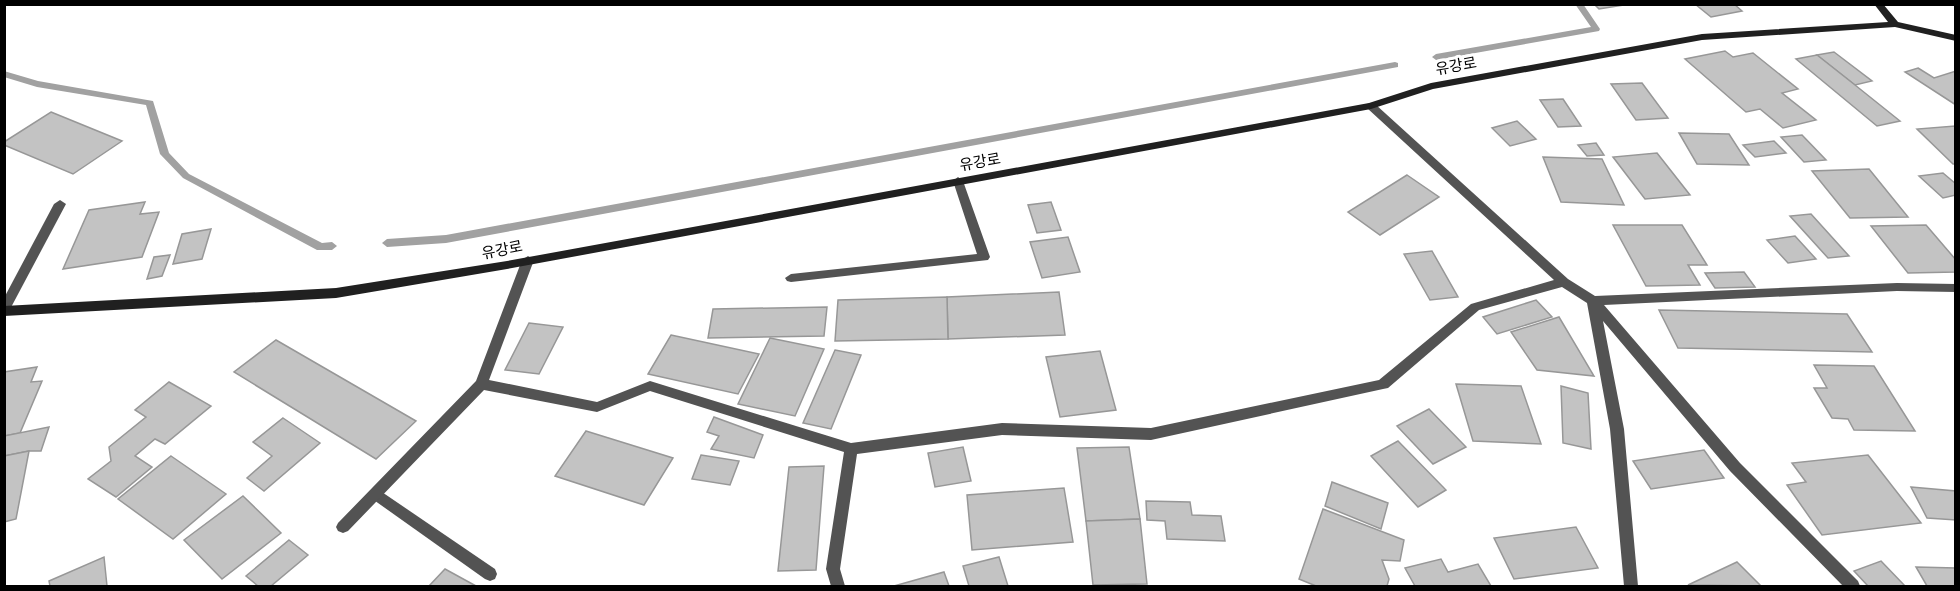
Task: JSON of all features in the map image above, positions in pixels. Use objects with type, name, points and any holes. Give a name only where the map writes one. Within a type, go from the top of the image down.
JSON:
[{"type":"main road","points":[[1878,4],[1895,24]]},
{"type":"main road","name":"유강로","points":[[4,311],[336,293],[1371,106],[1431,86],[1702,37],[1895,24],[1956,38]]},
{"type":"street","points":[[1371,106],[1564,282],[1593,301],[1735,467],[1853,586]]},
{"type":"street","points":[[790,278],[984,257],[958,181]]},
{"type":"street","points":[[4,311],[60,204]]},
{"type":"street","points":[[343,527],[481,384],[528,260]]},
{"type":"street","points":[[481,384],[597,407],[650,386],[851,449],[1002,429],[1151,434],[1383,384],[1475,307],[1564,282]]},
{"type":"street","points":[[1593,301],[1897,287],[1956,288]]},
{"type":"street","points":[[1593,301],[1617,429],[1631,586]]},
{"type":"street","points":[[838,586],[833,569],[851,449]]},
{"type":"street","points":[[376,494],[490,574]]},
{"type":"building","points":[[1594,4],[1630,4],[1599,9]]},
{"type":"building","points":[[1695,4],[1734,4],[1742,11],[1711,17]]},
{"type":"building","points":[[1725,51],[1733,57],[1753,53],[1798,89],[1782,93],[1816,120],[1783,128],[1760,109],[1746,112],[1685,59]]},
{"type":"building","points":[[1834,52],[1872,81],[1855,85],[1817,55]]},
{"type":"building","points":[[1817,55],[1900,121],[1877,126],[1796,59]]},
{"type":"building","points":[[1918,68],[1934,78],[1956,71],[1956,105],[1905,72]]},
{"type":"building","points":[[1642,83],[1668,118],[1636,120],[1611,84]]},
{"type":"building","points":[[1563,99],[1581,126],[1558,127],[1540,100]]},
{"type":"building","points":[[51,112],[122,141],[73,174],[4,145],[4,142]]},
{"type":"building","points":[[1517,121],[1536,139],[1510,146],[1492,128]]},
{"type":"building","points":[[1955,126],[1956,164],[1953,164],[1917,129]]},
{"type":"building","points":[[1679,133],[1729,134],[1749,165],[1697,164]]},
{"type":"building","points":[[1802,135],[1826,160],[1804,162],[1781,137]]},
{"type":"building","points":[[1774,141],[1786,153],[1755,157],[1743,145]]},
{"type":"building","points":[[1596,143],[1604,155],[1587,156],[1578,145]]},
{"type":"building","points":[[1657,153],[1690,195],[1645,199],[1613,157]]},
{"type":"building","points":[[1543,157],[1602,159],[1624,205],[1561,202]]},
{"type":"building","points":[[1869,169],[1908,217],[1850,218],[1812,171]]},
{"type":"building","points":[[1943,173],[1956,184],[1956,195],[1943,198],[1919,176]]},
{"type":"building","points":[[1407,175],[1439,197],[1380,235],[1348,212]]},
{"type":"building","points":[[145,202],[140,214],[159,212],[142,257],[63,269],[89,210]]},
{"type":"building","points":[[1051,202],[1061,230],[1037,233],[1028,205]]},
{"type":"building","points":[[1811,214],[1849,256],[1828,258],[1790,216]]},
{"type":"building","points":[[1613,225],[1682,225],[1707,265],[1688,265],[1700,285],[1646,286]]},
{"type":"building","points":[[1926,225],[1956,260],[1956,272],[1908,273],[1871,226]]},
{"type":"building","points":[[211,229],[202,259],[173,264],[182,234]]},
{"type":"building","points":[[1795,236],[1816,259],[1788,263],[1767,240]]},
{"type":"building","points":[[1068,237],[1080,272],[1042,278],[1030,242]]},
{"type":"building","points":[[1432,251],[1458,297],[1430,300],[1404,254]]},
{"type":"building","points":[[170,255],[162,276],[147,279],[154,257]]},
{"type":"building","points":[[1744,272],[1755,287],[1715,288],[1705,273]]},
{"type":"building","points":[[1059,292],[1065,335],[948,339],[947,297]]},
{"type":"building","points":[[947,297],[948,339],[835,341],[838,300]]},
{"type":"building","points":[[1536,300],[1552,317],[1497,334],[1483,317]]},
{"type":"building","points":[[827,307],[824,336],[708,338],[713,309]]},
{"type":"building","points":[[1659,310],[1847,314],[1872,352],[1678,348]]},
{"type":"building","points":[[1559,317],[1594,376],[1537,370],[1511,332]]},
{"type":"building","points":[[529,323],[563,327],[539,374],[505,370]]},
{"type":"building","points":[[671,335],[759,354],[738,394],[648,374]]},
{"type":"building","points":[[770,338],[824,349],[795,416],[738,404]]},
{"type":"building","points":[[276,340],[416,421],[376,459],[234,372]]},
{"type":"building","points":[[835,350],[861,355],[831,429],[803,423]]},
{"type":"building","points":[[1100,351],[1116,410],[1060,417],[1046,357]]},
{"type":"building","points":[[1814,365],[1874,366],[1915,431],[1854,430],[1848,419],[1832,418],[1814,388],[1827,388]]},
{"type":"building","points":[[37,367],[31,382],[42,381],[20,433],[4,436],[4,372]]},
{"type":"building","points":[[169,382],[211,406],[165,444],[155,439],[135,456],[152,467],[116,497],[88,479],[111,461],[109,447],[146,417],[135,410]]},
{"type":"building","points":[[1456,384],[1521,386],[1541,444],[1473,441]]},
{"type":"building","points":[[1561,386],[1588,393],[1591,449],[1563,443]]},
{"type":"building","points":[[1429,409],[1466,447],[1433,464],[1397,426]]},
{"type":"building","points":[[714,417],[763,435],[754,458],[711,449],[719,436],[707,432]]},
{"type":"building","points":[[283,418],[320,443],[264,491],[247,478],[272,456],[253,442]]},
{"type":"building","points":[[49,427],[41,451],[4,456],[4,436]]},
{"type":"building","points":[[586,431],[673,458],[644,505],[555,476]]},
{"type":"building","points":[[1398,441],[1446,490],[1418,507],[1371,456]]},
{"type":"building","points":[[963,447],[971,481],[935,487],[928,453]]},
{"type":"building","points":[[1129,447],[1140,519],[1086,521],[1077,448]]},
{"type":"building","points":[[1704,450],[1724,478],[1651,489],[1633,461]]},
{"type":"building","points":[[29,451],[16,519],[4,522],[4,456]]},
{"type":"building","points":[[701,455],[739,461],[730,485],[692,479]]},
{"type":"building","points":[[1868,455],[1921,523],[1822,535],[1787,485],[1806,482],[1792,463]]},
{"type":"building","points":[[171,456],[226,494],[173,539],[118,499]]},
{"type":"building","points":[[824,466],[816,570],[778,571],[789,467]]},
{"type":"building","points":[[1332,482],[1388,503],[1381,529],[1325,506]]},
{"type":"building","points":[[1911,487],[1956,491],[1956,520],[1927,518]]},
{"type":"building","points":[[1064,488],[1073,542],[972,550],[967,495]]},
{"type":"building","points":[[243,496],[281,533],[222,579],[184,540]]},
{"type":"building","points":[[1146,501],[1190,502],[1192,515],[1221,516],[1225,541],[1167,539],[1165,521],[1147,520]]},
{"type":"building","points":[[1323,509],[1404,540],[1400,561],[1382,560],[1389,579],[1387,586],[1316,586],[1299,579]]},
{"type":"building","points":[[1140,519],[1147,584],[1093,585],[1086,521]]},
{"type":"building","points":[[1576,527],[1598,568],[1514,579],[1494,538]]},
{"type":"building","points":[[289,540],[308,555],[271,586],[258,586],[246,576]]},
{"type":"building","points":[[104,557],[107,586],[50,586],[49,581]]},
{"type":"building","points":[[999,557],[1008,586],[969,586],[963,566]]},
{"type":"building","points":[[1441,559],[1448,572],[1478,564],[1491,586],[1415,586],[1405,568]]},
{"type":"building","points":[[1881,561],[1905,586],[1868,586],[1854,571]]},
{"type":"building","points":[[1737,562],[1761,586],[1688,585]]},
{"type":"building","points":[[1916,567],[1956,568],[1956,586],[1927,586]]},
{"type":"building","points":[[445,569],[476,586],[429,586]]},
{"type":"building","points":[[944,572],[949,586],[894,586]]},
{"type":"waterway","points":[[1436,57],[1596,29],[1579,4]]},
{"type":"waterway","points":[[387,243],[446,239],[1395,65]]},
{"type":"waterway","points":[[4,74],[37,84],[150,103],[165,154],[186,176],[321,247],[332,246]]}]
